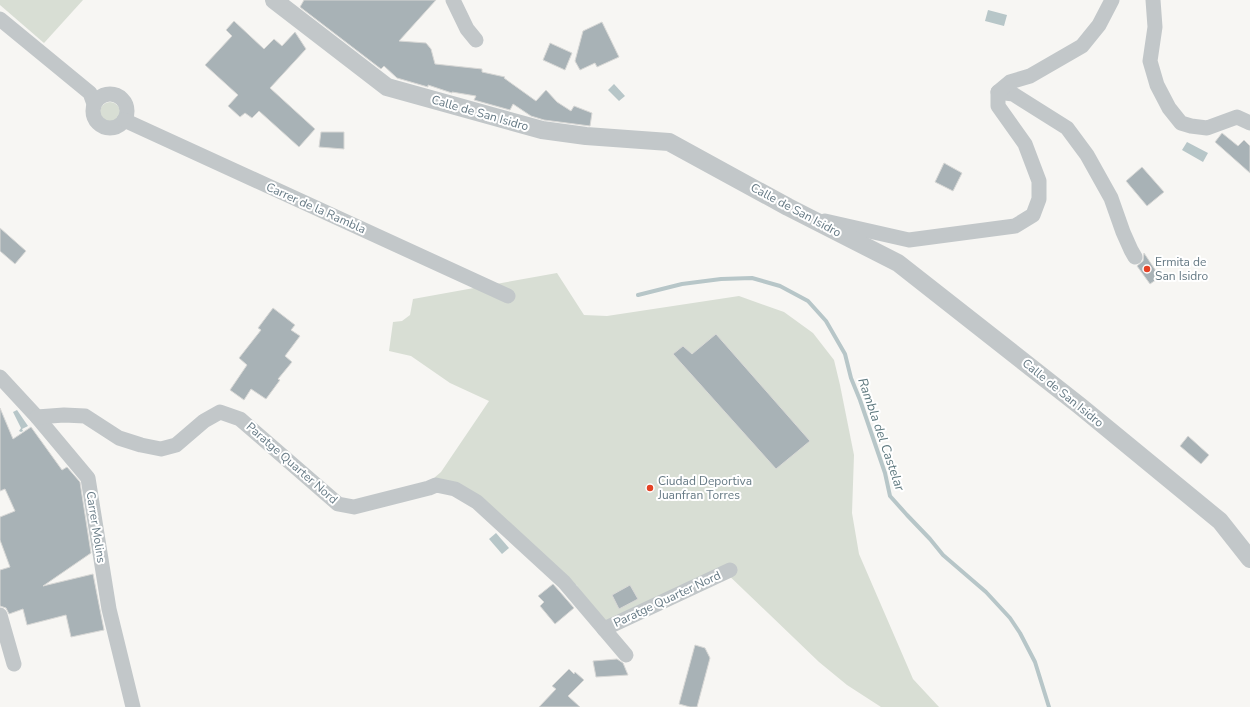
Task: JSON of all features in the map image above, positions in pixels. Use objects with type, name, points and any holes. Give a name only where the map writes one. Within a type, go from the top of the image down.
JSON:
[{"type":"street","name":"Calle de San Isidro","points":[[274,0],[388,87],[542,130],[586,136],[669,142],[898,263],[1080,406],[1220,521],[1250,560]]},
{"type":"street","points":[[453,0],[468,29],[476,40]]},
{"type":"street","points":[[998,92],[1010,82],[1030,76],[1082,46],[1099,26],[1112,0]]},
{"type":"street","points":[[1152,0],[1155,27],[1150,61],[1157,85],[1169,108],[1181,123],[1191,126],[1207,128],[1237,117],[1250,123]]},
{"type":"street","points":[[0,19],[92,99],[93,117],[100,125],[110,128],[116,127],[124,120],[127,109],[125,103],[117,95],[105,94],[92,99]]},
{"type":"street","points":[[811,218],[909,240],[1015,226],[1033,215],[1039,199],[1039,181],[1025,144],[998,106],[998,92]]},
{"type":"street","points":[[998,92],[1013,94],[1067,128],[1086,155],[1111,198],[1123,232],[1135,257]]},
{"type":"street","name":"Carrer de la Rambla","points":[[124,120],[508,296]]},
{"type":"street","name":"Carrer Molins","points":[[2,380],[37,416],[88,478],[109,609],[133,707]]},
{"type":"street","name":"Paratge Quarter Nord","points":[[37,416],[85,416],[119,438],[161,449],[176,445],[204,421],[220,412],[240,419],[338,504],[354,507],[430,488],[436,485],[455,489],[477,502],[564,582],[626,655]]},
{"type":"street","name":"Paratge Quarter Nord","points":[[604,628],[730,570]]},
{"type":"street","points":[[0,615],[14,664]]},
{"type":"shaded area","points":[[0,0],[83,0],[44,43],[0,5]]},
{"type":"shaded area","points":[[988,10],[1007,15],[1004,26],[985,21]]},
{"type":"shaded area","points":[[614,84],[625,96],[619,101],[608,90]]},
{"type":"shaded area","points":[[110,102],[117,105],[120,112],[117,119],[110,122],[103,119],[100,112],[103,105]]},
{"type":"shaded area","points":[[1187,142],[1208,153],[1203,162],[1182,150]]},
{"type":"shaded area","name":"Ciudad Deportiva Juanfran Torres","points":[[557,273],[584,315],[607,316],[739,296],[784,312],[813,333],[834,360],[840,385],[854,455],[852,513],[859,554],[913,679],[939,707],[881,707],[847,685],[819,662],[721,568],[620,620],[603,620],[578,592],[577,585],[571,584],[502,518],[427,484],[441,472],[489,401],[450,383],[411,356],[389,351],[393,322],[402,321],[410,315],[413,299]]},
{"type":"shaded area","points":[[17,410],[28,426],[22,429],[23,431],[21,432],[19,431],[21,428],[13,412]]},
{"type":"shaded area","points":[[496,533],[509,548],[502,554],[489,539]]},
{"type":"building","points":[[304,0],[436,0],[399,41],[426,43],[431,49],[435,64],[482,69],[482,72],[505,77],[504,78],[536,101],[546,90],[557,102],[571,111],[574,106],[592,113],[590,126],[544,120],[531,116],[513,104],[510,110],[474,100],[476,96],[452,93],[428,85],[428,87],[397,78],[384,66],[381,69],[300,7]]},
{"type":"building","points":[[234,21],[264,49],[274,39],[282,46],[295,32],[306,49],[270,88],[315,129],[299,147],[259,111],[252,118],[245,113],[240,117],[228,106],[238,95],[205,65],[232,36],[226,30]]},
{"type":"building","points":[[602,22],[619,57],[597,67],[595,63],[580,70],[575,61],[583,31]]},
{"type":"building","points":[[550,43],[572,53],[565,70],[543,60]]},
{"type":"building","points":[[321,132],[344,132],[344,149],[319,147]]},
{"type":"building","points":[[1222,133],[1238,146],[1244,140],[1250,146],[1250,173],[1215,142]]},
{"type":"building","points":[[944,163],[962,173],[953,191],[935,182]]},
{"type":"building","points":[[1142,167],[1164,192],[1147,206],[1126,181]]},
{"type":"building","points":[[0,228],[26,251],[15,264],[0,251]]},
{"type":"building","name":"Ermita de San Isidro","points":[[1144,253],[1160,277],[1150,284],[1137,266],[1143,261]]},
{"type":"building","points":[[273,308],[295,325],[291,330],[300,336],[285,356],[292,362],[278,379],[280,380],[266,399],[251,389],[244,400],[230,390],[247,365],[239,358],[261,330],[258,328]]},
{"type":"building","points":[[716,334],[810,441],[776,469],[673,354],[683,346],[692,354]]},
{"type":"building","points":[[0,408],[13,439],[31,427],[62,470],[67,467],[80,482],[91,553],[43,586],[93,574],[104,630],[71,637],[66,615],[27,625],[23,609],[9,614],[6,608],[0,606],[0,570],[10,567],[0,540],[0,517],[15,511],[5,489],[0,491]]},
{"type":"building","points":[[1188,436],[1209,455],[1201,464],[1180,446]]},
{"type":"building","points":[[553,584],[574,608],[555,624],[540,606],[544,602],[538,596]]},
{"type":"building","points":[[630,585],[638,599],[619,609],[612,595]]},
{"type":"building","points":[[695,645],[705,648],[710,658],[697,707],[690,707],[679,704]]},
{"type":"building","points":[[617,659],[623,663],[628,675],[596,677],[593,661]]},
{"type":"building","points":[[569,669],[584,680],[568,696],[580,707],[539,707],[556,689],[552,686]]},
{"type":"waterway","name":"Rambla del Castelar","points":[[638,295],[682,284],[721,279],[752,278],[780,286],[808,301],[826,321],[845,354],[851,378],[885,473],[890,496],[943,555],[986,592],[1010,618],[1020,633],[1035,662],[1049,707]]},
{"type":"place","name":"Ermita de San Isidro","points":[[1147,269]]},
{"type":"place","name":"Ciudad Deportiva Juanfran Torres","points":[[650,488]]}]
